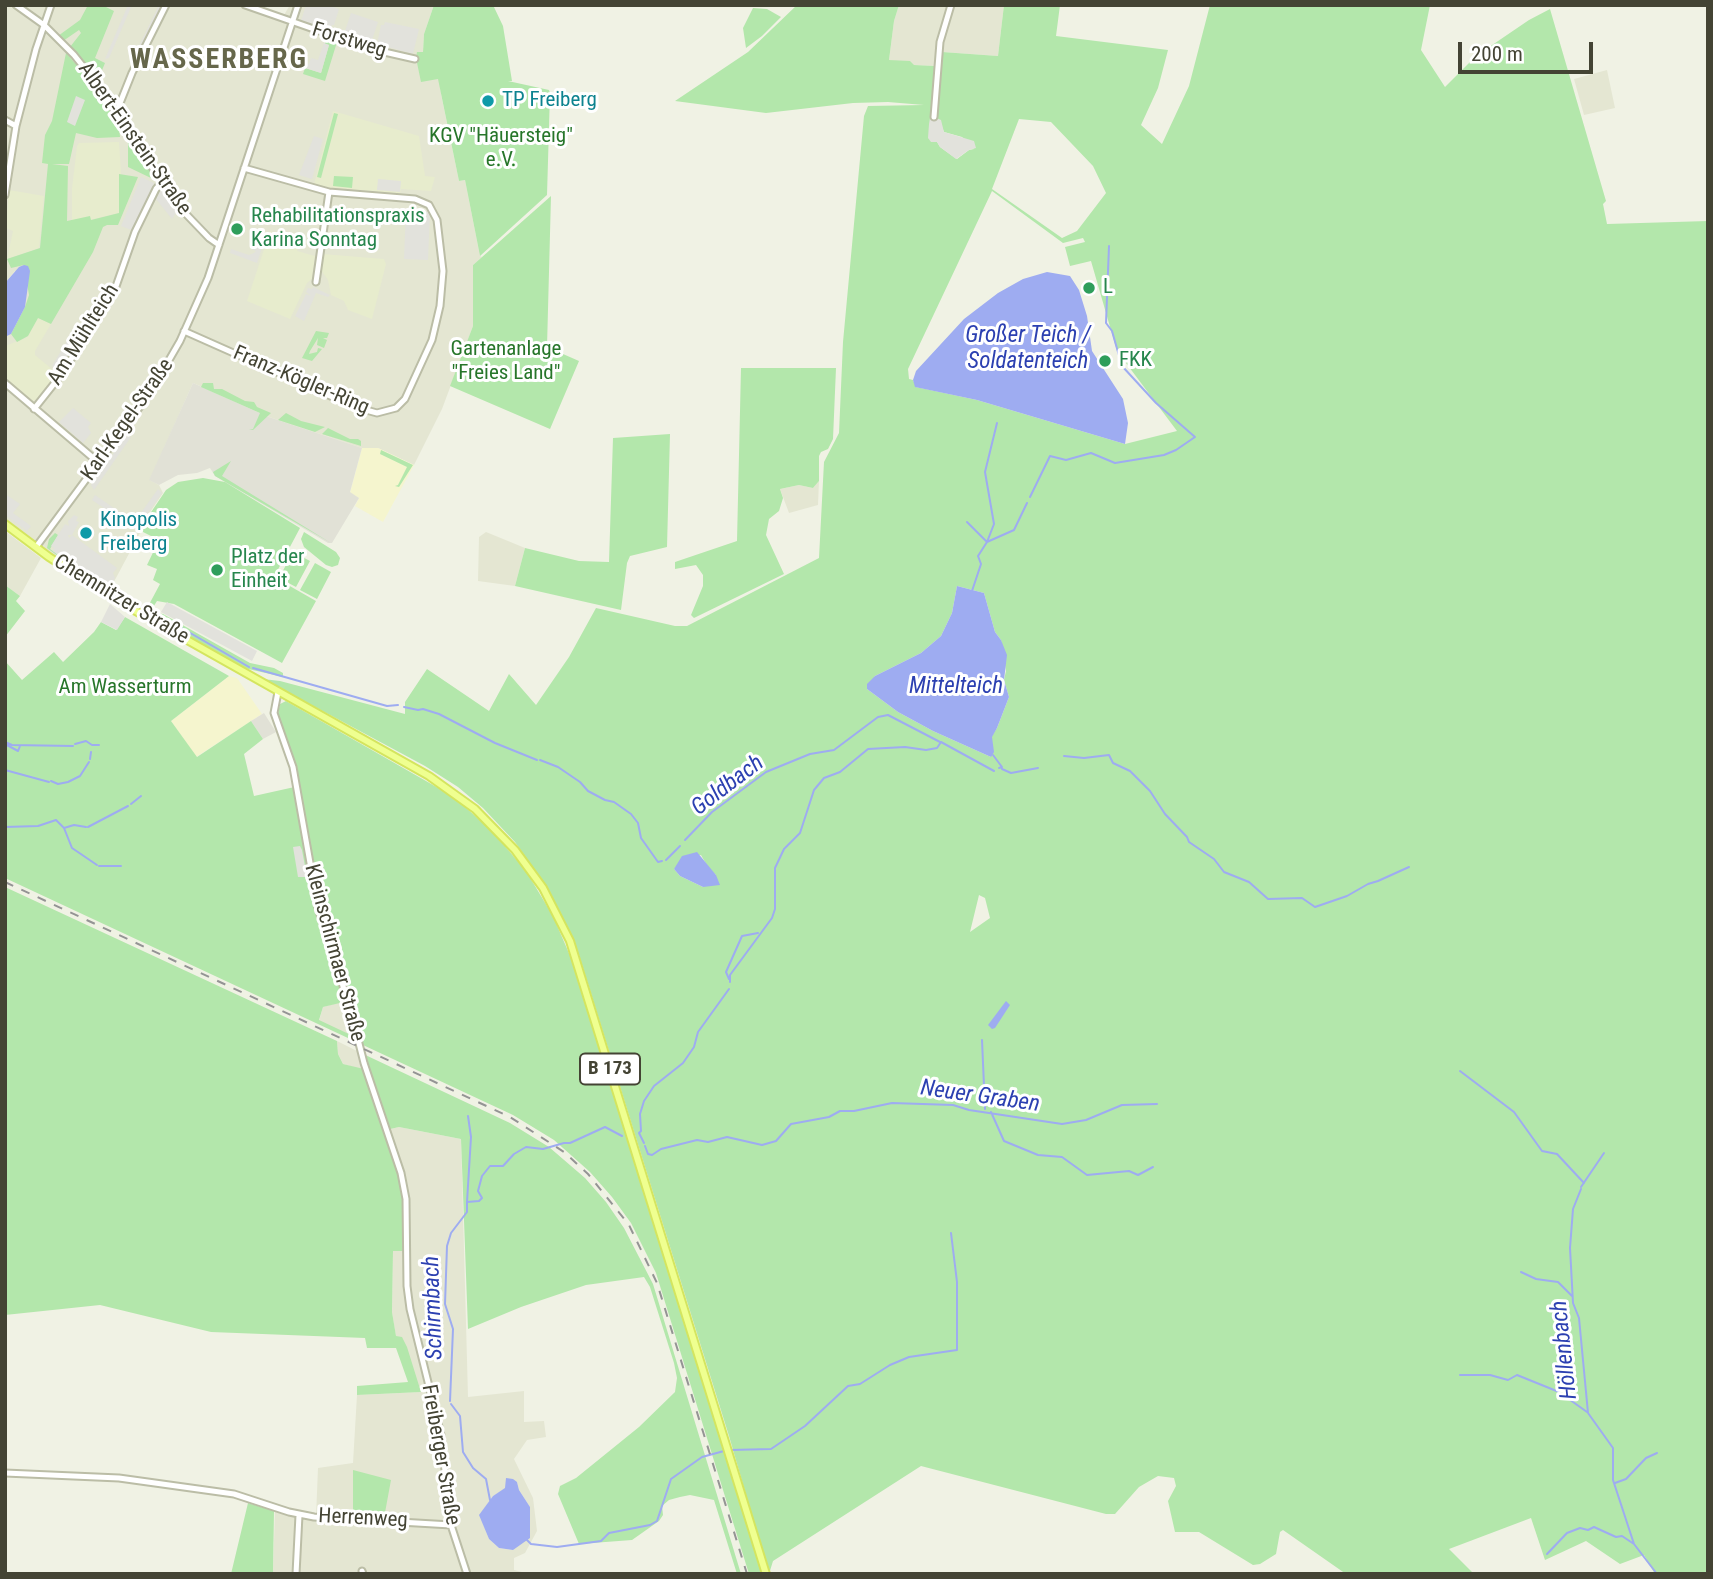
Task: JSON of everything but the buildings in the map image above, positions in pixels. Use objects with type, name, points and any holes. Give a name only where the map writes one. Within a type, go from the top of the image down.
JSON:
[{"type":"main road","name":"Chemnitzer Straße","points":[[5,524],[116,600],[278,692]]},
{"type":"main road","name":"B 173","points":[[278,692],[452,790],[493,825],[515,850],[554,907],[579,968],[765,1574]]},
{"type":"street","name":"Albert-Einstein-Straße","points":[[16,5],[44,25],[74,55],[98,85],[186,214],[219,245]]},
{"type":"street","points":[[5,195],[16,126],[51,5]]},
{"type":"street","points":[[116,113],[132,73],[166,5]]},
{"type":"street","name":"Forstweg","points":[[245,5],[371,49],[415,59]]},
{"type":"street","name":"Karl-Kegel-Straße","points":[[36,547],[99,463],[171,359],[205,286],[298,5]]},
{"type":"street","points":[[934,117],[940,42],[951,5]]},
{"type":"street","points":[[5,120],[16,126]]},
{"type":"street","name":"Franz-Kögler-Ring","points":[[184,331],[367,411],[388,411],[402,403],[432,340],[440,306],[443,271],[435,214],[429,205],[415,199],[329,192],[244,168]]},
{"type":"street","name":"Am Mühlteich","points":[[34,409],[61,375],[114,292],[135,233],[162,182]]},
{"type":"street","points":[[316,282],[329,192]]},
{"type":"street","points":[[5,383],[99,463]]},
{"type":"street","name":"Kleinschirmaer Straße","points":[[278,692],[274,713],[293,767],[318,908],[387,1130]]},
{"type":"street","name":"Freiberger Straße","points":[[387,1130],[407,1199],[407,1286],[410,1310],[440,1435],[451,1525],[465,1573]]},
{"type":"street","name":"Herrenweg","points":[[5,1473],[119,1478],[234,1494],[299,1515],[451,1525]]},
{"type":"street","points":[[296,1574],[299,1515]]},
{"type":"shaded area","points":[[5,5],[254,5],[284,15],[290,5],[434,5],[424,34],[423,53],[439,65],[441,94],[459,181],[465,180],[482,257],[473,265],[473,326],[442,409],[414,465],[378,448],[362,448],[269,417],[193,383],[150,480],[159,485],[163,493],[138,530],[140,533],[109,591],[5,521],[5,337],[11,334],[15,271],[5,283]]},
{"type":"shaded area","points":[[128,5],[132,5],[109,58],[105,59]]},
{"type":"shaded area","points":[[159,5],[164,5],[137,59],[135,54]]},
{"type":"shaded area","points":[[306,5],[328,5],[339,9],[330,30],[301,21]]},
{"type":"shaded area","points":[[899,5],[1004,5],[998,56],[942,52],[942,69],[889,60]]},
{"type":"shaded area","points":[[351,13],[378,22],[371,43],[344,34]]},
{"type":"shaded area","points":[[385,22],[419,29],[413,54],[377,44],[381,25]]},
{"type":"shaded area","points":[[324,43],[329,45],[321,73],[293,64],[294,60],[309,64],[311,58],[318,60]]},
{"type":"shaded area","points":[[1607,70],[1615,108],[1584,115],[1574,79]]},
{"type":"shaded area","points":[[76,96],[85,100],[75,126],[67,122]]},
{"type":"shaded area","points":[[333,111],[419,136],[425,176],[435,177],[431,191],[401,189],[400,194],[341,190],[314,184]]},
{"type":"shaded area","points":[[930,118],[941,120],[944,132],[974,141],[976,148],[956,159],[937,142],[931,142],[928,138],[929,124]]},
{"type":"shaded area","points":[[314,136],[323,139],[312,179],[299,175]]},
{"type":"shaded area","points":[[119,142],[119,213],[90,220],[72,220],[77,146],[79,143]]},
{"type":"shaded area","points":[[141,177],[154,183],[134,231],[121,226]]},
{"type":"shaded area","points":[[378,179],[401,181],[400,192],[377,190]]},
{"type":"shaded area","points":[[162,188],[179,208],[172,219],[156,199]]},
{"type":"shaded area","points":[[9,190],[44,196],[39,248],[7,259],[13,231],[6,228]]},
{"type":"shaded area","points":[[406,209],[430,212],[428,260],[404,259]]},
{"type":"shaded area","points":[[257,230],[260,231],[260,237],[265,239],[257,263],[230,253],[231,249],[249,255],[254,253],[256,251],[251,249]]},
{"type":"shaded area","points":[[270,231],[300,242],[297,251],[315,256],[312,279],[307,283],[290,319],[247,301]]},
{"type":"shaded area","points":[[322,254],[384,259],[386,264],[372,319],[348,310],[344,301],[331,295],[328,280],[321,270]]},
{"type":"shaded area","points":[[313,287],[330,295],[328,297],[316,293],[304,321],[295,316],[306,294],[311,296],[306,292],[308,288]]},
{"type":"shaded area","points":[[38,318],[51,324],[35,355],[58,374],[39,398],[33,401],[5,379],[5,346],[26,338]]},
{"type":"shaded area","points":[[70,336],[79,342],[62,371],[52,366]]},
{"type":"shaded area","points":[[193,383],[269,417],[362,448],[350,492],[359,498],[332,543],[215,476],[210,468],[197,473],[178,475],[159,485],[149,480]]},
{"type":"shaded area","points":[[73,408],[91,423],[88,427],[91,433],[83,443],[59,422]]},
{"type":"shaded area","points":[[125,437],[131,437],[94,490],[91,485]]},
{"type":"shaded area","points":[[362,448],[378,448],[414,465],[383,522],[355,506],[359,498],[350,493]]},
{"type":"shaded area","points":[[819,481],[818,505],[789,513],[780,489],[799,485],[813,488]]},
{"type":"shaded area","points":[[158,489],[162,493],[143,520],[138,517]]},
{"type":"shaded area","points":[[5,494],[20,504],[13,513],[31,526],[27,531],[5,515]]},
{"type":"shaded area","points":[[95,495],[137,524],[134,528],[92,500]]},
{"type":"shaded area","points":[[74,515],[79,522],[72,535],[117,568],[109,590],[53,551],[51,546],[65,524],[69,526],[68,521]]},
{"type":"shaded area","points":[[5,531],[41,558],[20,596],[5,585]]},
{"type":"shaded area","points":[[486,532],[525,548],[515,586],[478,581],[479,537]]},
{"type":"shaded area","points":[[167,602],[257,651],[252,661],[161,612]]},
{"type":"shaded area","points":[[110,604],[125,617],[117,630],[101,622]]},
{"type":"shaded area","points":[[229,676],[237,678],[262,714],[196,757],[171,721]]},
{"type":"shaded area","points":[[264,713],[276,732],[263,739],[251,721]]},
{"type":"shaded area","points":[[300,846],[307,877],[298,877],[293,847]]},
{"type":"shaded area","points":[[344,1001],[354,1037],[319,1021],[323,1007]]},
{"type":"shaded area","points":[[337,1041],[359,1052],[364,1070],[343,1064],[338,1054]]},
{"type":"shaded area","points":[[399,1127],[461,1139],[468,1397],[524,1391],[524,1422],[544,1421],[546,1437],[527,1440],[514,1459],[533,1498],[537,1531],[525,1553],[514,1558],[514,1570],[530,1574],[273,1574],[275,1509],[316,1517],[318,1468],[353,1463],[357,1395],[420,1392],[396,1337],[392,1312],[393,1251],[386,1130]],"holes":[[[517,1482],[530,1507],[513,1550],[499,1548],[489,1539],[480,1515],[493,1496]]]},
{"type":"green space","points":[[88,5],[102,5],[114,11],[95,58],[105,63],[98,80],[70,47],[81,33],[79,30],[63,41],[58,36],[80,20]]},
{"type":"green space","name":"KGV \"Häuersteig\" e.V.","points":[[434,5],[493,5],[503,26],[512,81],[508,81],[549,90],[550,93],[547,195],[480,256],[465,180],[459,181],[438,79],[421,82],[416,58],[417,52],[423,52],[424,34]]},
{"type":"green space","points":[[797,5],[899,5],[889,60],[910,61],[914,65],[941,69],[942,52],[998,56],[1004,5],[1060,5],[1056,36],[1168,50],[1158,88],[1141,125],[1162,144],[1189,86],[1210,5],[1430,5],[1421,50],[1445,87],[1476,56],[1550,9],[1606,201],[1603,204],[1607,224],[1708,221],[1708,1574],[1655,1574],[1644,1555],[1620,1564],[1586,1541],[1545,1560],[1531,1518],[1449,1549],[1474,1574],[1346,1574],[1283,1530],[1280,1532],[1276,1554],[1260,1564],[1253,1565],[1199,1532],[1175,1532],[1168,1501],[1176,1486],[1174,1478],[1158,1476],[1139,1487],[1115,1514],[1106,1514],[921,1466],[773,1561],[769,1574],[729,1436],[579,955],[550,892],[515,842],[483,808],[458,787],[425,766],[263,679],[280,681],[405,714],[405,702],[427,669],[489,711],[509,674],[536,705],[569,657],[596,608],[675,626],[687,626],[819,558],[824,462],[839,433],[843,342],[864,116],[868,106],[924,105],[853,103],[766,113],[675,101],[748,52]],"holes":[[[1019,119],[1051,122],[1093,166],[1106,193],[1077,231],[1062,238],[992,189]],[[941,125],[944,132],[962,137],[974,149],[957,159],[937,142]],[[992,191],[1063,243],[1083,238],[1085,242],[1065,247],[1070,266],[1091,261],[1117,351],[1177,431],[1125,444],[977,400],[916,387],[913,380],[909,379],[908,369]],[[957,586],[984,593],[995,632],[1001,640],[1006,671],[1004,680],[1009,697],[991,737],[991,757],[898,712],[867,689],[875,676],[921,653],[941,636],[952,613]],[[701,855],[716,875],[703,887],[680,876],[674,869],[686,857]],[[979,895],[985,898],[990,918],[970,932]]]},
{"type":"green space","points":[[753,8],[767,9],[781,17],[746,48],[743,28]]},
{"type":"green space","points":[[326,39],[337,42],[325,81],[303,74],[305,68],[321,73],[329,45],[325,44]]},
{"type":"green space","points":[[66,53],[90,80],[119,126],[120,137],[97,138],[76,133],[69,164],[52,164],[68,166],[67,221],[90,216],[91,220],[119,213],[119,174],[138,177],[118,225],[103,227],[93,252],[51,324],[38,318],[28,336],[17,342],[11,334],[29,295],[24,265],[11,268],[7,259],[40,248],[48,164],[42,163],[45,135],[52,121]]},
{"type":"green space","points":[[334,113],[338,114],[321,178],[317,177]]},
{"type":"green space","points":[[128,138],[154,177],[153,179],[128,167]]},
{"type":"green space","points":[[334,176],[353,177],[352,188],[333,186]]},
{"type":"green space","name":"Gartenanlage \"Freies Land\"","points":[[551,196],[547,347],[579,361],[550,429],[450,386],[473,326],[473,265]]},
{"type":"green space","points":[[316,331],[329,333],[327,338],[323,338],[327,340],[324,348],[317,345],[318,338],[309,354],[317,352],[318,348],[322,349],[312,361],[302,358]]},
{"type":"green space","points":[[741,368],[836,368],[833,439],[828,449],[819,456],[819,481],[813,488],[799,485],[780,489],[783,498],[779,511],[769,519],[766,535],[784,574],[694,618],[691,615],[703,586],[703,575],[696,565],[675,569],[675,562],[737,541]]},
{"type":"green space","points":[[203,383],[213,383],[214,389],[222,389],[245,401],[254,402],[257,407],[271,413],[253,430],[249,430],[253,429],[260,413],[201,387]]},
{"type":"green space","points":[[286,413],[301,421],[325,427],[315,432],[278,420]]},
{"type":"green space","points":[[328,428],[350,439],[358,439],[361,446],[322,434]]},
{"type":"green space","points":[[670,434],[667,547],[630,556],[621,610],[515,586],[525,548],[579,561],[609,562],[613,438]]},
{"type":"green space","points":[[381,450],[413,465],[399,487],[395,486],[407,467],[380,454]]},
{"type":"green space","points":[[231,461],[222,476],[331,543],[215,476],[213,472]]},
{"type":"green space","name":"Platz der Einheit","points":[[203,478],[225,482],[300,528],[274,577],[316,601],[282,663],[174,604],[157,601],[150,612],[145,612],[160,584],[153,580],[157,569],[147,565],[159,540],[139,530],[166,490],[178,482]]},
{"type":"green space","points":[[304,532],[336,552],[340,558],[338,565],[326,565],[304,547],[301,539]]},
{"type":"green space","points":[[55,533],[58,535],[50,549],[101,587],[47,548],[49,539]]},
{"type":"green space","points":[[293,552],[310,561],[296,587],[279,578]]},
{"type":"green space","points":[[315,563],[331,572],[317,599],[300,590]]},
{"type":"green space","points":[[5,585],[20,596],[16,601],[25,611],[5,637]]},
{"type":"green space","points":[[156,613],[163,614],[250,663],[274,668],[283,673],[283,677],[244,668],[157,621]]},
{"type":"green space","name":"Am Wasserturm","points":[[125,617],[229,676],[171,721],[197,757],[251,721],[263,739],[244,754],[254,796],[299,786],[294,759],[278,713],[280,704],[286,701],[454,797],[493,832],[526,871],[553,916],[571,958],[764,1574],[749,1574],[656,1273],[631,1223],[590,1172],[554,1140],[513,1115],[5,878],[5,661],[22,680],[54,652],[63,662],[101,622],[116,630]],"holes":[[[344,1002],[354,1036],[319,1020],[323,1007]]]},
{"type":"green space","points":[[5,887],[337,1041],[338,1054],[343,1064],[364,1069],[359,1052],[510,1123],[549,1147],[585,1178],[624,1228],[653,1284],[741,1574],[737,1574],[714,1500],[690,1495],[669,1500],[662,1506],[663,1515],[659,1521],[632,1540],[579,1544],[558,1494],[560,1486],[576,1478],[639,1427],[675,1392],[677,1378],[674,1363],[650,1287],[644,1277],[586,1285],[468,1329],[461,1139],[399,1127],[386,1130],[399,1175],[406,1214],[404,1251],[393,1251],[392,1312],[396,1336],[402,1337],[407,1347],[421,1392],[357,1395],[357,1386],[408,1382],[396,1348],[367,1348],[365,1338],[211,1332],[100,1305],[5,1315]]},
{"type":"green space","points":[[353,1470],[391,1480],[384,1518],[353,1518]]},
{"type":"green space","points":[[248,1503],[274,1511],[273,1574],[231,1574]]},
{"type":"water","points":[[24,265],[28,266],[30,271],[25,307],[11,334],[5,337],[5,283]]},
{"type":"water","name":"Großer Teich / Soldatenteich","points":[[1047,272],[1070,276],[1079,290],[1087,316],[1092,351],[1123,399],[1128,423],[1125,444],[977,400],[915,387],[913,380],[916,371],[964,319],[998,293],[1023,279]]},
{"type":"water","name":"Mittelteich","points":[[957,586],[984,593],[995,632],[1007,655],[1004,680],[1009,697],[992,737],[994,752],[991,757],[898,712],[867,689],[867,684],[875,676],[921,653],[941,636],[952,613]]},
{"type":"water","points":[[697,852],[716,875],[720,885],[703,887],[680,876],[674,869],[682,856]]},
{"type":"water","points":[[1006,1001],[1010,1005],[992,1029],[988,1025]]},
{"type":"water","points":[[506,1478],[517,1482],[530,1507],[530,1538],[513,1550],[499,1548],[489,1539],[479,1515],[493,1496],[505,1488]]},
{"type":"waterway","points":[[1030,497],[1050,456],[1066,460],[1091,453],[1115,463],[1164,455],[1195,437],[1156,403],[1122,366],[1112,331],[1106,323],[1109,246]]},
{"type":"waterway","name":"Schirmbach","points":[[972,591],[981,564],[978,556],[994,524],[985,472],[997,423]]},
{"type":"waterway","points":[[967,522],[987,542],[1014,530],[1027,503]]},
{"type":"waterway","name":"Goldbach","points":[[160,620],[173,623],[249,667]]},
{"type":"waterway","name":"Goldbach","points":[[253,668],[387,706],[398,705]]},
{"type":"waterway","name":"Goldbach","points":[[404,707],[439,714],[495,743],[537,760]]},
{"type":"waterway","name":"Goldbach","points":[[685,840],[712,812],[766,772],[810,754],[834,750],[878,717],[888,715],[940,742]]},
{"type":"waterway","points":[[75,744],[86,741],[99,745]]},
{"type":"waterway","points":[[5,742],[12,745],[73,746]]},
{"type":"waterway","name":"Schirmbach","points":[[730,982],[730,975],[772,918],[775,909],[775,868],[784,849],[800,833],[814,790],[824,778],[840,772],[868,749],[905,747],[926,750],[937,748],[941,742],[994,771]]},
{"type":"waterway","points":[[5,744],[18,751],[20,746]]},
{"type":"waterway","points":[[90,759],[91,752]]},
{"type":"waterway","name":"Schirmbach","points":[[993,755],[1002,767],[999,768]]},
{"type":"waterway","points":[[1064,756],[1084,758],[1109,755],[1113,763],[1130,771],[1150,791],[1189,842],[1214,859],[1224,872],[1249,882],[1268,899],[1302,898],[1315,907],[1347,896],[1409,867]]},
{"type":"waterway","name":"Goldbach","points":[[540,760],[558,767],[588,791],[614,802],[631,814],[638,823],[641,838],[658,862],[662,861]]},
{"type":"waterway","points":[[51,781],[58,784],[68,782],[80,776],[89,762]]},
{"type":"waterway","points":[[1002,769],[1011,773],[1038,768]]},
{"type":"waterway","points":[[5,770],[49,782]]},
{"type":"waterway","points":[[131,804],[141,796]]},
{"type":"waterway","points":[[88,827],[128,806]]},
{"type":"waterway","points":[[5,827],[38,826],[56,820],[64,828],[74,825],[86,827]]},
{"type":"waterway","points":[[64,828],[72,848],[97,865]]},
{"type":"waterway","name":"Goldbach","points":[[666,860],[680,846]]},
{"type":"waterway","points":[[99,866],[121,866]]},
{"type":"waterway","points":[[729,979],[726,972],[742,936],[758,933]]},
{"type":"waterway","name":"Schirmbach","points":[[644,1143],[639,1133],[644,1101],[654,1086],[683,1063],[694,1047],[698,1032],[729,989]]},
{"type":"waterway","points":[[982,1040],[985,1109]]},
{"type":"waterway","points":[[1460,1071],[1514,1112],[1542,1151],[1557,1154],[1584,1183]]},
{"type":"waterway","name":"Neuer Graben","points":[[645,1146],[648,1154],[652,1155],[661,1149],[697,1140],[708,1142],[727,1137],[762,1145],[776,1141],[791,1124],[829,1117],[840,1111],[854,1111],[892,1103],[953,1105],[969,1110],[1062,1124],[1086,1120],[1122,1105],[1157,1104]]},
{"type":"waterway","points":[[991,1112],[1004,1141],[1038,1155],[1062,1157],[1087,1175],[1129,1171],[1138,1175],[1153,1167]]},
{"type":"waterway","points":[[467,1202],[471,1137],[468,1116]]},
{"type":"waterway","name":"Schirmbach","points":[[450,1401],[453,1329],[445,1304],[447,1246],[451,1233],[467,1212],[467,1202],[479,1201],[482,1198],[478,1191],[482,1176],[490,1166],[503,1166],[514,1154],[526,1147],[543,1149],[570,1143],[605,1127],[622,1136]]},
{"type":"waterway","name":"Höllenbach","points":[[1581,1187],[1604,1153]]},
{"type":"waterway","name":"Höllenbach","points":[[1581,1189],[1573,1209],[1570,1248],[1573,1303],[1579,1318],[1588,1413],[1613,1448],[1613,1480],[1634,1544],[1657,1574]]},
{"type":"waterway","points":[[730,1450],[771,1449],[805,1426],[848,1386],[860,1384],[890,1365],[909,1357],[957,1350],[957,1282],[951,1233]]},
{"type":"waterway","points":[[1521,1272],[1536,1279],[1558,1282],[1572,1296]]},
{"type":"waterway","points":[[1460,1375],[1490,1375],[1508,1380],[1517,1375],[1559,1392],[1587,1412]]},
{"type":"waterway","name":"Schirmbach","points":[[451,1404],[460,1416],[463,1452],[473,1468],[486,1479],[490,1500]]},
{"type":"waterway","points":[[527,1540],[531,1544],[557,1547],[601,1541],[609,1533],[650,1525],[657,1521],[671,1479],[702,1457],[724,1451]]},
{"type":"waterway","points":[[1615,1483],[1626,1479],[1646,1458],[1657,1453]]},
{"type":"waterway","points":[[1547,1554],[1567,1533],[1580,1528],[1588,1530],[1594,1527],[1616,1537],[1622,1536],[1634,1544]]},
{"type":"railway","points":[[5,882],[510,1117],[564,1152],[588,1174],[629,1225],[657,1283],[747,1574]]},
{"type":"place","name":"TP Freiberg","points":[[488,101]]},
{"type":"place","name":"Rehabilitationspraxis Karina Sonntag","points":[[237,229]]},
{"type":"place","name":"L","points":[[1089,288]]},
{"type":"place","name":"FKK","points":[[1105,361]]},
{"type":"place","name":"Kinopolis Freiberg","points":[[86,533]]},
{"type":"place","name":"Platz der Einheit","points":[[217,570]]},
{"type":"district","name":"WASSERBERG","points":[[219,61]]}]
